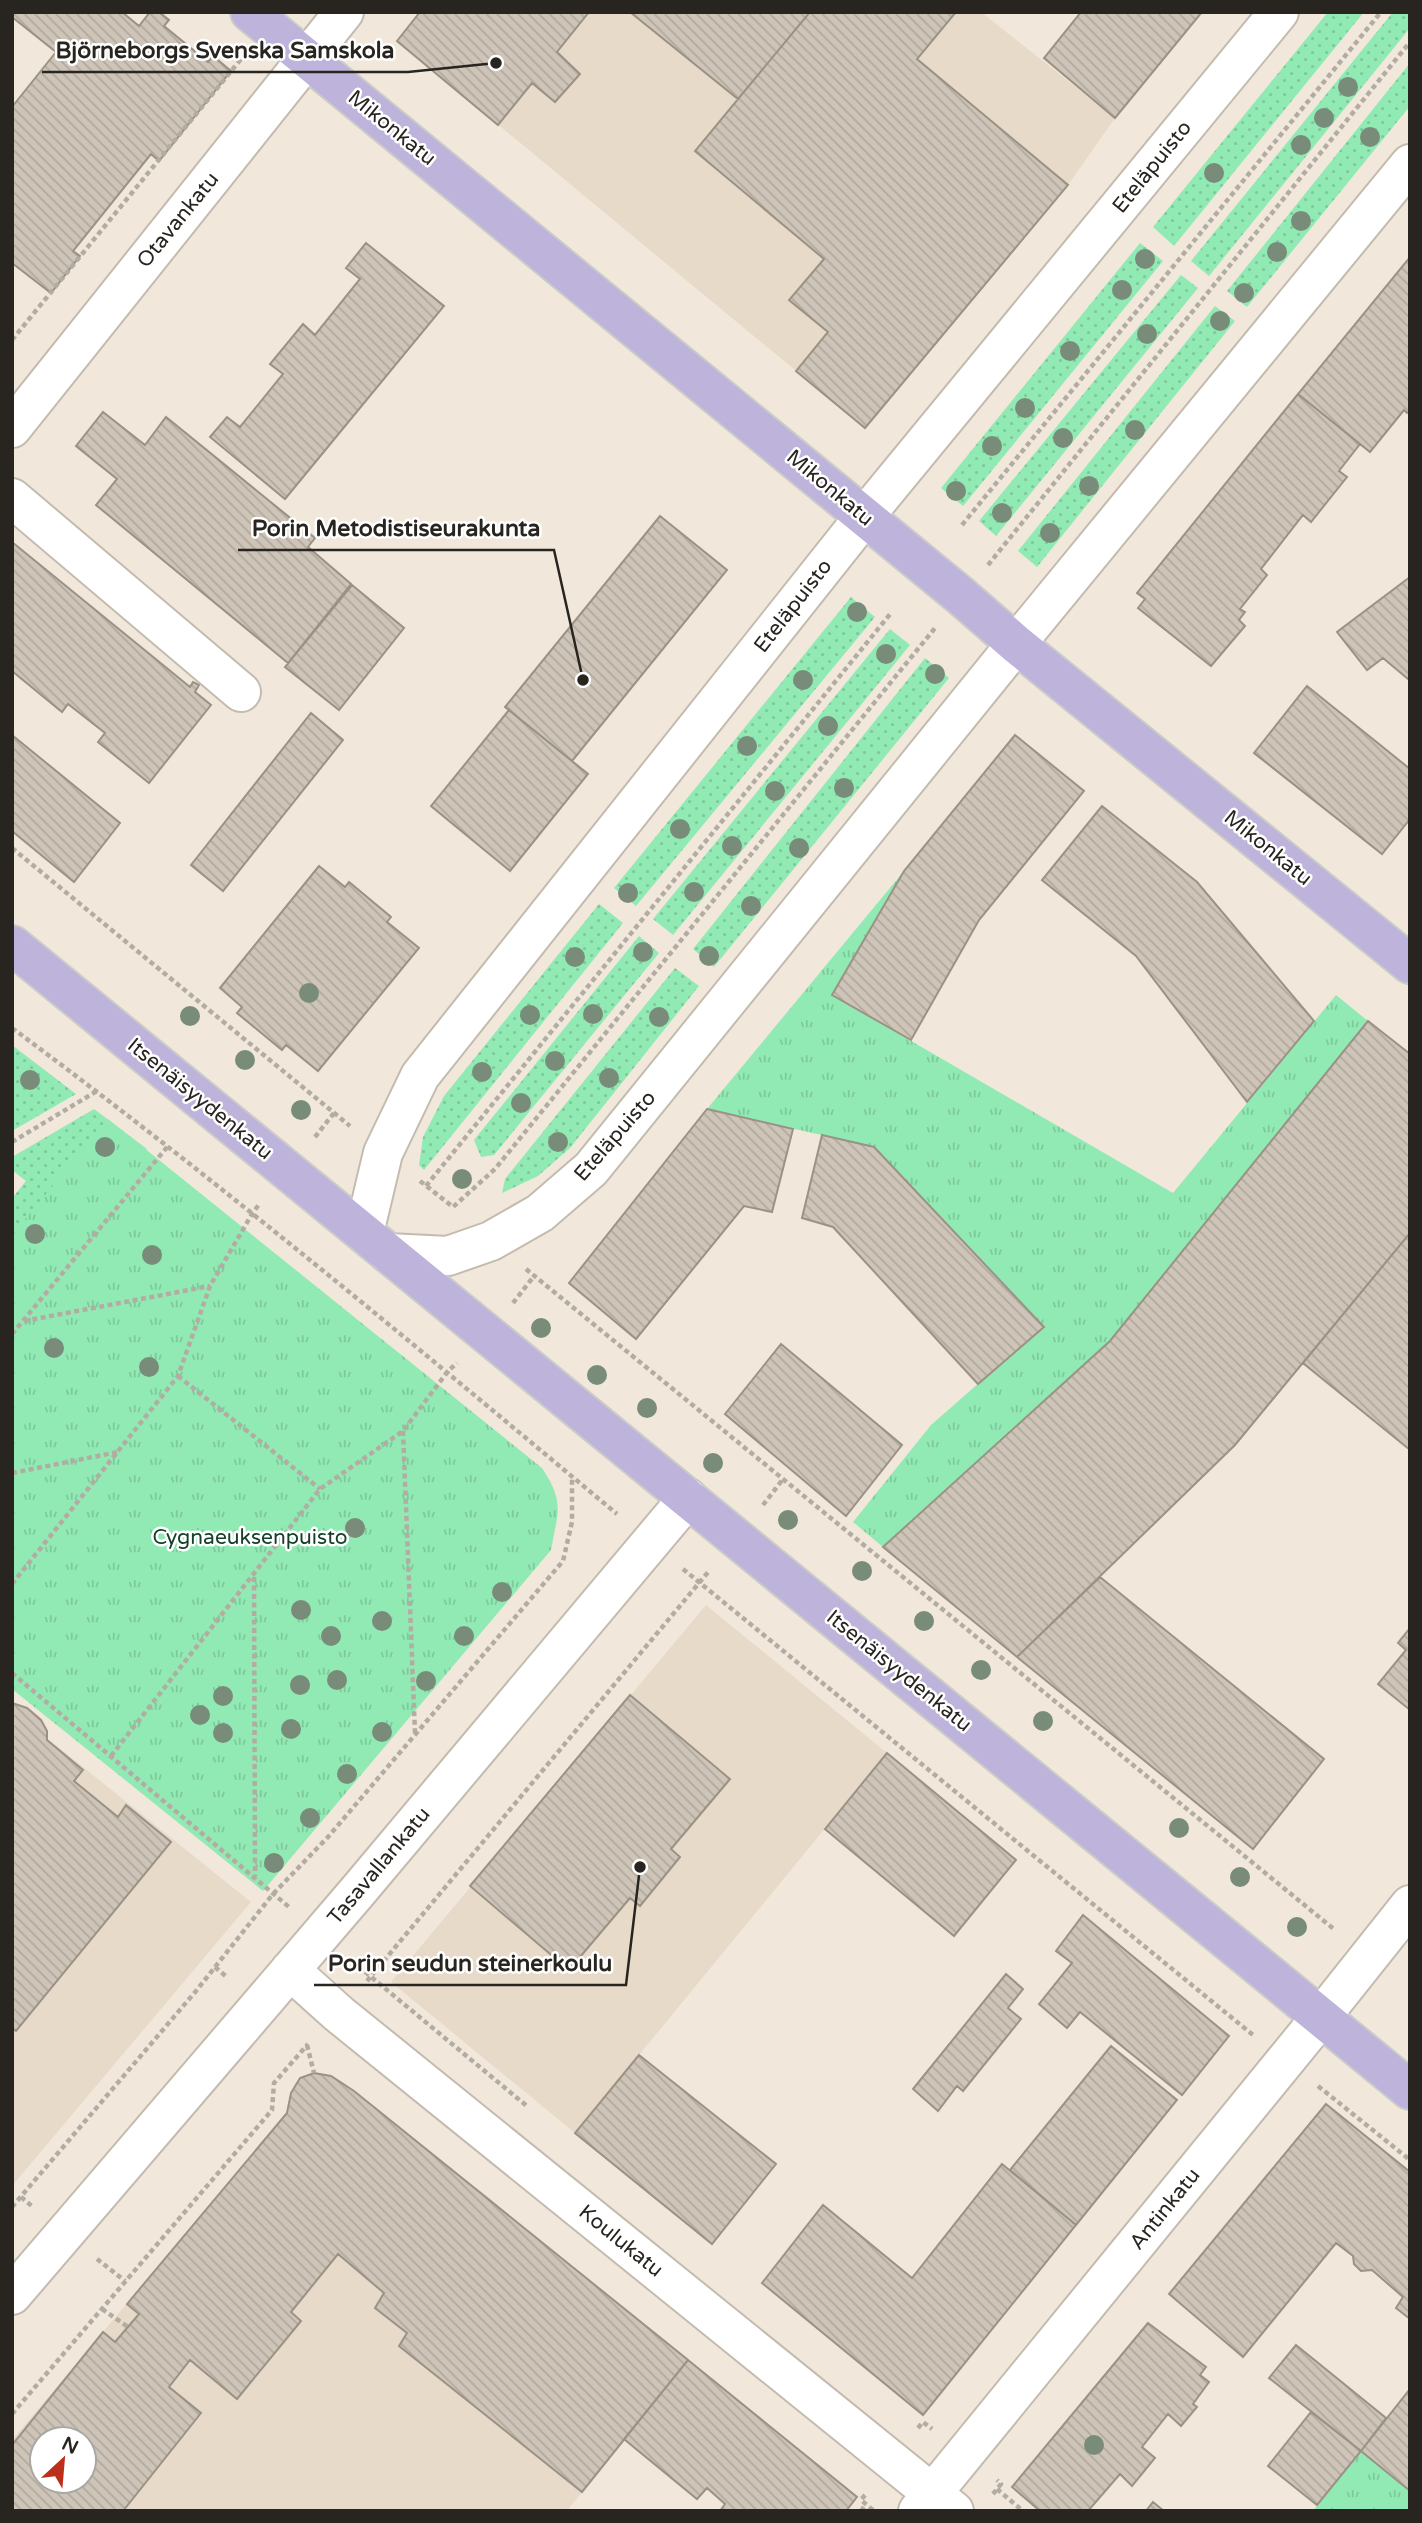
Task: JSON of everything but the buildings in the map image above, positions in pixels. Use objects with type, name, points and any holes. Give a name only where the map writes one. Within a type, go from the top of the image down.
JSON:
[{"type":"main road","name":"Mikonkatu","points":[[259,19],[1016,644],[1410,964]]},
{"type":"main road","name":"Itsenäisyydenkatu","points":[[12,945],[1410,2090]]},
{"type":"street","name":"Otavankatu","points":[[12,428],[344,12]]},
{"type":"street","name":"Eteläpuisto","points":[[377,1243],[383,1153],[420,1076],[864,517],[1279,12]]},
{"type":"street","name":"Eteläpuisto","points":[[491,1241],[540,1213],[591,1169],[1016,644],[1410,164]]},
{"type":"street","points":[[12,498],[241,692]]},
{"type":"street","points":[[377,1243],[448,1256],[491,1241]]},
{"type":"street","name":"Tasavallankatu","points":[[12,2295],[688,1498]]},
{"type":"street","name":"Antinkatu","points":[[935,2505],[1410,1905]]},
{"type":"street","name":"Koulukatu","points":[[290,1970],[339,2014],[935,2505]]},
{"type":"path","points":[[962,525],[1381,12]]},
{"type":"path","points":[[12,340],[259,19]]},
{"type":"path","points":[[891,613],[426,1186],[453,1207],[495,1169],[1410,42]]},
{"type":"path","points":[[12,848],[334,1113]]},
{"type":"path","points":[[12,1028],[168,1146],[447,1371],[699,1583],[1410,2160]]},
{"type":"path","points":[[12,1142],[97,1091]]},
{"type":"path","points":[[12,1334],[168,1146]]},
{"type":"path","points":[[12,1584],[178,1376],[210,1286],[251,1214]]},
{"type":"path","points":[[491,1241],[1368,1956]]},
{"type":"path","points":[[23,1321],[210,1286]]},
{"type":"path","points":[[111,1756],[320,1489],[402,1431],[447,1371]]},
{"type":"path","points":[[178,1376],[320,1489]]},
{"type":"path","points":[[402,1431],[415,1734]]},
{"type":"path","points":[[12,1473],[118,1452]]},
{"type":"path","points":[[12,2207],[196,1990],[273,1894],[328,1837],[563,1561],[572,1522],[572,1476]]},
{"type":"path","points":[[12,2414],[272,2110],[274,2083],[339,2014],[783,1479]]},
{"type":"path","points":[[254,1575],[255,1877]]},
{"type":"path","points":[[12,1673],[273,1894]]},
{"type":"path","points":[[307,2045],[314,2073]]},
{"type":"path","points":[[102,2308],[128,2327]]},
{"type":"path","points":[[997,2489],[1023,2511]]},
{"type":"path","points":[[861,2511],[866,2504]]},
{"type":"shaded area","points":[[420,12],[981,12],[1115,118],[1068,185],[865,428],[397,41]]},
{"type":"shaded area","points":[[706,1605],[887,1753],[575,2133],[391,1982]]},
{"type":"shaded area","points":[[12,1710],[251,1902],[12,2186]]},
{"type":"shaded area","points":[[314,2073],[331,2076],[354,2091],[688,2360],[567,2511],[12,2511],[12,2440],[287,2113],[291,2093],[300,2078]]},
{"type":"green space","points":[[1328,12],[1364,12],[1174,246],[1153,227]]},
{"type":"green space","points":[[1393,12],[1410,12],[1410,28],[1209,276],[1191,261]]},
{"type":"green space","points":[[1410,63],[1410,106],[1247,307],[1227,291]]},
{"type":"green space","points":[[1140,243],[1163,261],[963,506],[941,488]]},
{"type":"green space","points":[[1181,275],[1198,288],[996,536],[979,521]]},
{"type":"green space","points":[[1215,306],[1235,321],[1037,567],[1018,551]]},
{"type":"green space","points":[[851,597],[875,617],[636,906],[614,888]]},
{"type":"green space","points":[[890,629],[910,645],[673,935],[653,919]]},
{"type":"green space","points":[[925,658],[949,678],[714,967],[693,949]]},
{"type":"green space","points":[[904,871],[832,995],[1173,1193],[1336,995],[1368,1021],[1110,1341],[883,1547],[853,1522],[931,1425],[1044,1326],[874,1147],[707,1109]]},
{"type":"green space","points":[[599,904],[623,923],[424,1170],[419,1165],[423,1137],[444,1096]]},
{"type":"green space","points":[[639,936],[659,953],[494,1155],[481,1157],[474,1140]]},
{"type":"green space","points":[[675,968],[699,986],[570,1148],[538,1176],[502,1193],[505,1179]]},
{"type":"green space","points":[[12,1045],[76,1094],[12,1131]]},
{"type":"green space","points":[[94,1109],[147,1149],[12,1312],[12,1198],[26,1181],[12,1170],[12,1157]]},
{"type":"green space","name":"Cygnaeuksenpuisto","points":[[108,1119],[542,1468],[557,1499],[551,1550],[263,1891],[12,1689],[12,1235]]},
{"type":"green space","points":[[1361,2451],[1410,2491],[1410,2511],[1313,2511]]},
{"type":"place","name":"Björneborgs Svenska Samskola","points":[[496,63]]},
{"type":"place","name":"Porin Metodistiseurakunta","points":[[583,680]]},
{"type":"place","name":"Porin seudun steinerkoulu","points":[[640,1867]]}]
